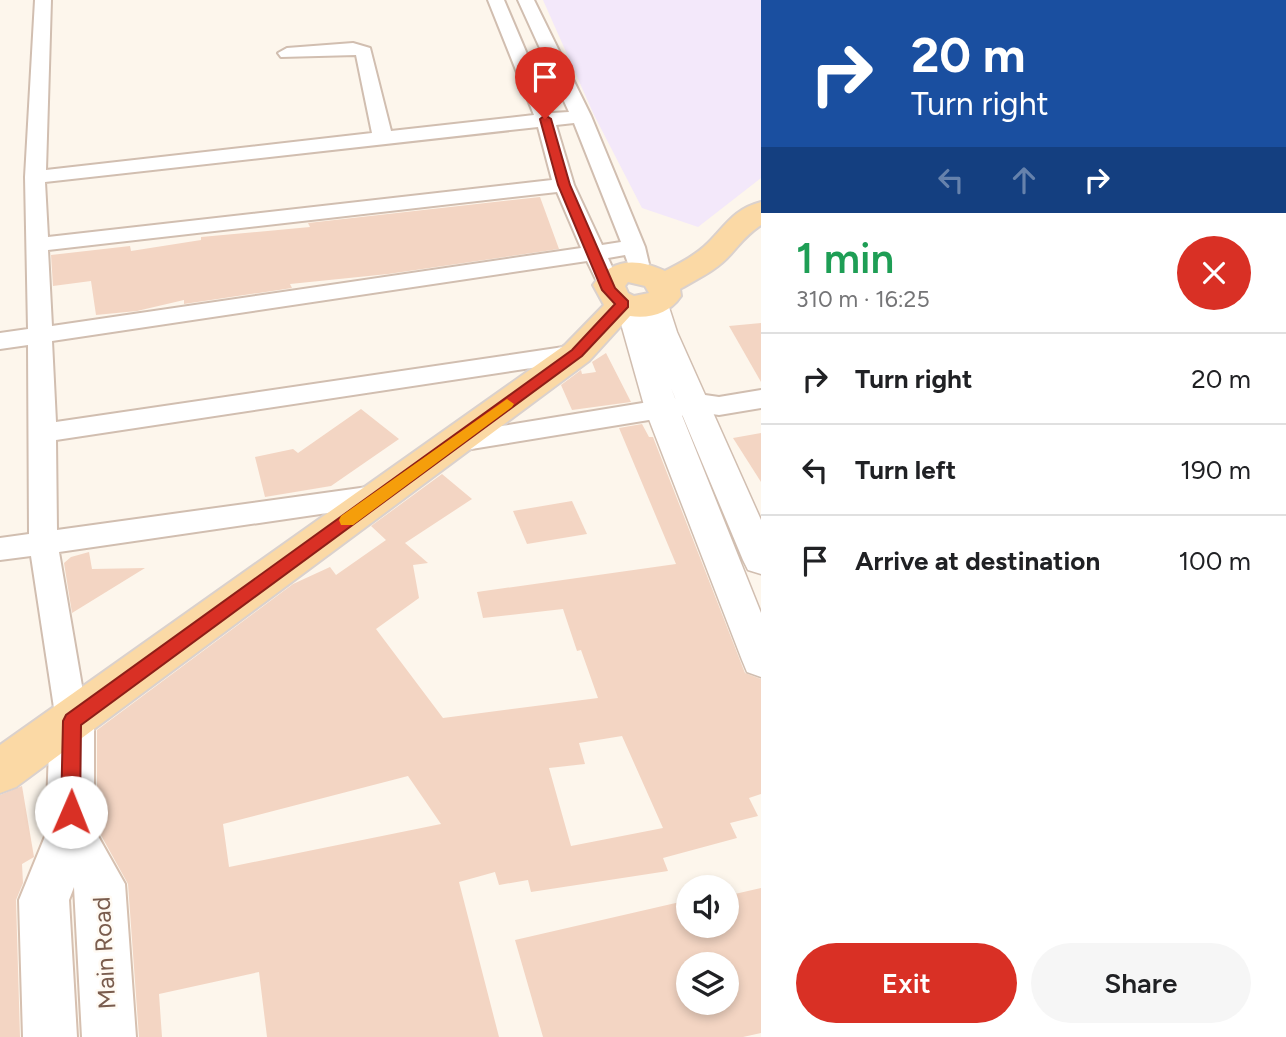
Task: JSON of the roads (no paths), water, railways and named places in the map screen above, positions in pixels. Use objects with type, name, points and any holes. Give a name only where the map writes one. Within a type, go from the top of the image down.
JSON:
[{"type":"main road","points":[[0,772],[577,353],[635,289],[710,256],[731,232],[761,211]]},
{"type":"main road","points":[[50,1037],[44,900],[70,835],[72,721]]},
{"type":"main road","name":"Main Road","points":[[70,835],[100,884],[108,1037]]},
{"type":"street","points":[[43,0],[35,177],[43,433],[43,544],[72,721]]},
{"type":"street","points":[[496,0],[545,119],[564,185],[593,254],[635,289]]},
{"type":"street","points":[[526,0],[581,116],[635,289],[686,406],[761,560]]},
{"type":"street","points":[[286,53],[353,48],[365,52],[383,137]]},
{"type":"street","points":[[523,65],[556,62]]},
{"type":"street","points":[[35,177],[581,116]]},
{"type":"street","points":[[38,245],[564,185]]},
{"type":"street","points":[[0,341],[593,254],[635,289]]},
{"type":"street","points":[[43,433],[577,353]]},
{"type":"street","points":[[453,443],[686,406],[719,406],[761,398]]},
{"type":"street","points":[[686,406],[761,660]]},
{"type":"street","points":[[0,549],[382,495]]}]
